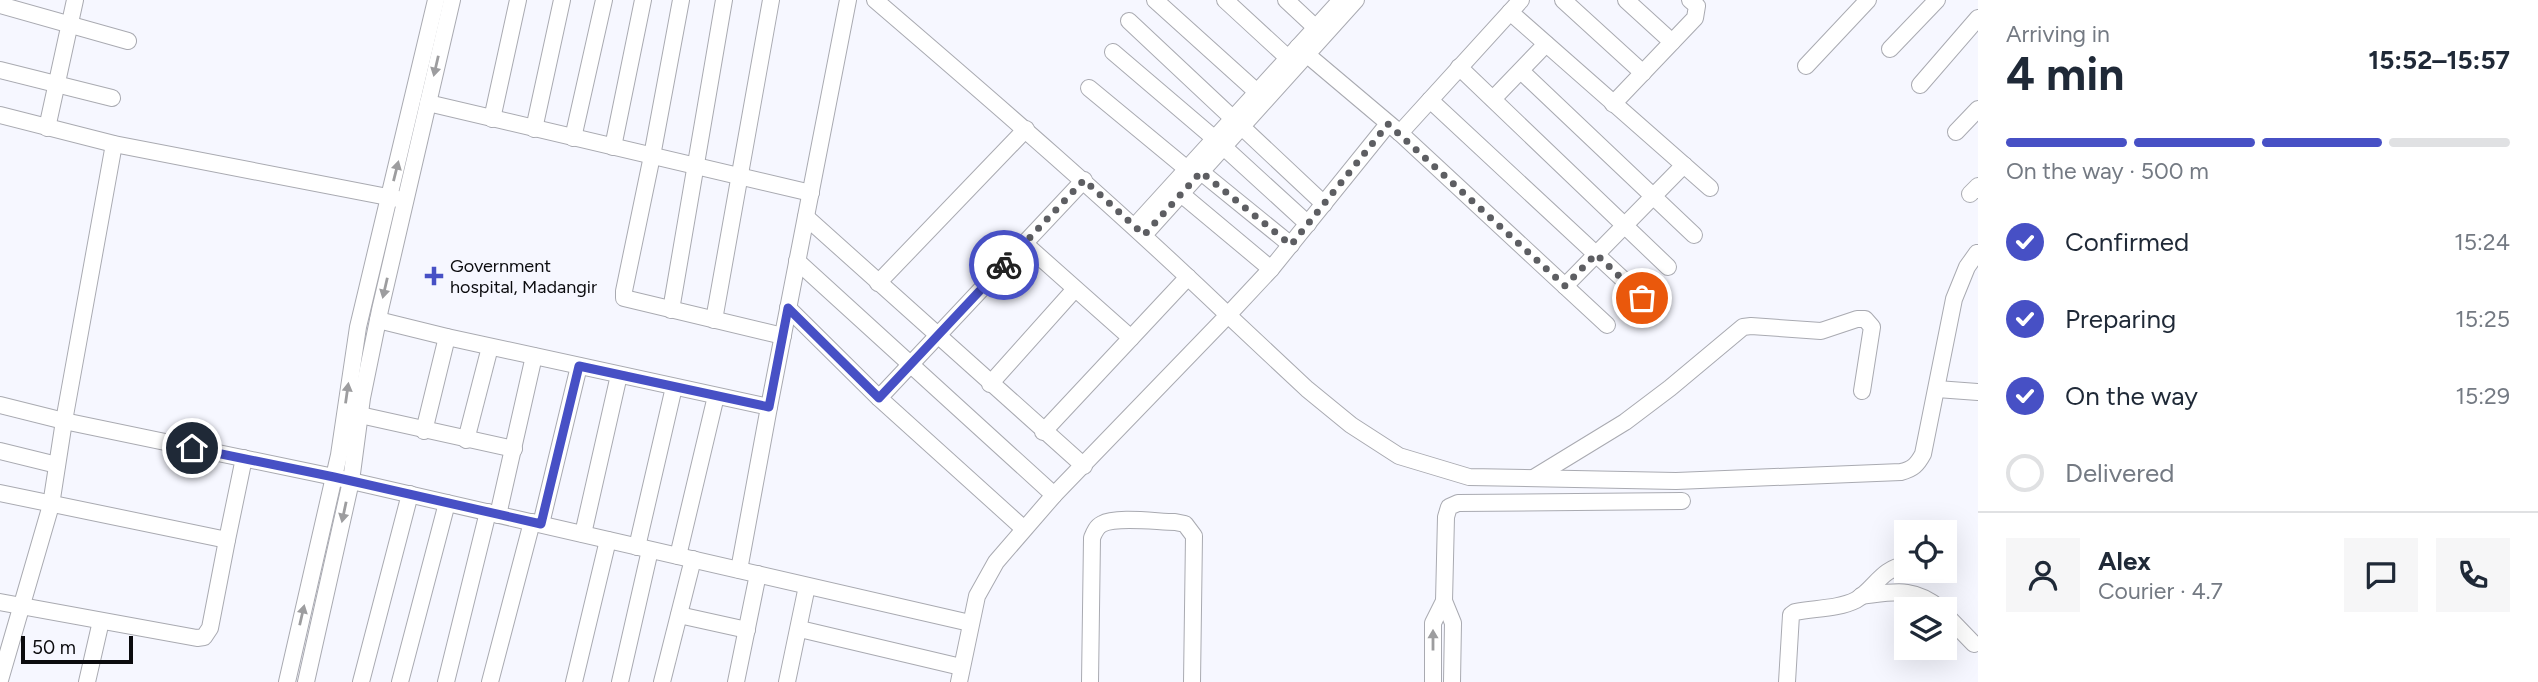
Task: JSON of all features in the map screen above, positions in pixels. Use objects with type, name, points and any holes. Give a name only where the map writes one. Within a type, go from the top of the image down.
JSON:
[{"type":"street","points":[[47,128],[75,0]]},
{"type":"street","points":[[306,682],[351,481],[398,199],[436,0]]},
{"type":"street","points":[[287,682],[334,477],[358,327],[428,103],[452,0]]},
{"type":"street","points":[[492,119],[518,0]]},
{"type":"street","points":[[534,129],[562,0]]},
{"type":"street","points":[[573,138],[604,0]]},
{"type":"street","points":[[613,147],[643,0]]},
{"type":"street","points":[[681,0],[624,295],[628,300],[783,336]]},
{"type":"street","points":[[671,310],[724,0]]},
{"type":"street","points":[[713,320],[771,0]]},
{"type":"street","points":[[739,570],[848,0]]},
{"type":"street","points":[[875,0],[1084,180],[1307,389],[1351,425],[1399,456],[1469,477],[1676,481],[1911,470],[1923,454],[1956,291],[1967,267],[1978,253]]},
{"type":"street","points":[[1155,0],[1257,92]]},
{"type":"street","points":[[1225,0],[1394,129],[1607,325]]},
{"type":"street","points":[[1286,0],[1316,27]]},
{"type":"street","points":[[1140,231],[1193,168],[1219,143],[1298,54],[1316,27],[1341,0]]},
{"type":"street","points":[[1238,121],[1257,92],[1356,0]]},
{"type":"street","points":[[800,629],[960,675],[977,596],[986,577],[1023,528],[1271,269],[1324,204],[1394,129],[1430,100],[1521,0]]},
{"type":"street","points":[[1563,0],[1643,73]]},
{"type":"street","points":[[1626,0],[1672,42]]},
{"type":"street","points":[[1613,104],[1698,14],[1697,6],[1690,0]]},
{"type":"street","points":[[1806,66],[1868,0]]},
{"type":"street","points":[[1890,49],[1937,0]]},
{"type":"street","points":[[0,5],[128,41]]},
{"type":"street","points":[[1510,12],[1710,188]]},
{"type":"street","points":[[1920,85],[1978,18]]},
{"type":"street","points":[[1129,21],[1324,204]]},
{"type":"street","points":[[1493,99],[1546,44]]},
{"type":"street","points":[[1113,52],[1308,224]]},
{"type":"street","points":[[1459,68],[1668,267]]},
{"type":"street","points":[[0,70],[112,98]]},
{"type":"street","points":[[1521,71],[1694,235]]},
{"type":"street","points":[[1089,88],[1291,245]]},
{"type":"street","points":[[1430,100],[1642,298]]},
{"type":"street","points":[[428,103],[811,193]]},
{"type":"street","points":[[1956,132],[1978,109]]},
{"type":"street","points":[[0,115],[114,144],[398,199]]},
{"type":"street","points":[[878,283],[1026,129]]},
{"type":"street","points":[[11,682],[0,679],[51,505],[114,144]]},
{"type":"street","points":[[1565,286],[1684,165]]},
{"type":"street","points":[[879,398],[1084,180]]},
{"type":"street","points":[[1176,190],[1271,269]]},
{"type":"street","points":[[806,218],[1084,466]]},
{"type":"street","points":[[1024,243],[1131,338]]},
{"type":"street","points":[[797,261],[1054,495]]},
{"type":"street","points":[[1043,432],[1188,277]]},
{"type":"street","points":[[990,384],[1075,289]]},
{"type":"street","points":[[788,308],[879,398],[1023,528]]},
{"type":"street","points":[[1533,478],[1625,422],[1743,327],[1821,331],[1857,319],[1865,319],[1872,327],[1862,391]]},
{"type":"street","points":[[378,320],[769,407]]},
{"type":"street","points":[[424,431],[447,337]]},
{"type":"street","points":[[466,440],[490,347]]},
{"type":"street","points":[[446,682],[493,513],[514,449],[534,356]]},
{"type":"street","points":[[490,682],[579,366]]},
{"type":"street","points":[[583,534],[619,375]]},
{"type":"street","points":[[620,682],[674,387]]},
{"type":"street","points":[[1937,389],[1978,392]]},
{"type":"street","points":[[662,682],[679,615],[685,558],[716,396]]},
{"type":"street","points":[[0,405],[410,494],[970,623]]},
{"type":"street","points":[[360,415],[514,449]]},
{"type":"street","points":[[0,451],[57,465]]},
{"type":"street","points":[[0,602],[197,638],[204,637],[210,628],[244,458]]},
{"type":"street","points":[[0,493],[227,540]]},
{"type":"street","points":[[361,682],[410,494]]},
{"type":"street","points":[[1452,682],[1453,623],[1444,601],[1446,517],[1450,507],[1454,504],[1682,501]]},
{"type":"street","points":[[400,682],[447,503]]},
{"type":"street","points":[[1090,682],[1092,538],[1095,530],[1102,524],[1112,521],[1175,522],[1185,524],[1194,536],[1192,682]]},
{"type":"street","points":[[575,682],[608,540]]},
{"type":"street","points":[[1861,597],[1881,575],[1894,567]]},
{"type":"street","points":[[736,682],[758,574]]},
{"type":"street","points":[[787,682],[807,586]]},
{"type":"street","points":[[1787,682],[1791,615],[1800,611],[1840,606],[1861,597],[1899,591],[1923,597]]},
{"type":"street","points":[[1433,682],[1433,623],[1444,601]]},
{"type":"street","points":[[679,615],[747,630]]},
{"type":"street","points":[[86,682],[101,621]]},
{"type":"street","points":[[1957,626],[1974,644]]},
{"type":"way so far","points":[[1004,265],[1084,180],[1144,235],[1201,172],[1291,245],[1388,124],[1565,286],[1596,254],[1642,298]]},
{"type":"place","name":"Government hospital, Madangir","points":[[434,276]]},
{"type":"route","points":[[192,448],[541,524],[579,366],[769,407],[788,308],[879,398],[1004,265]]}]
